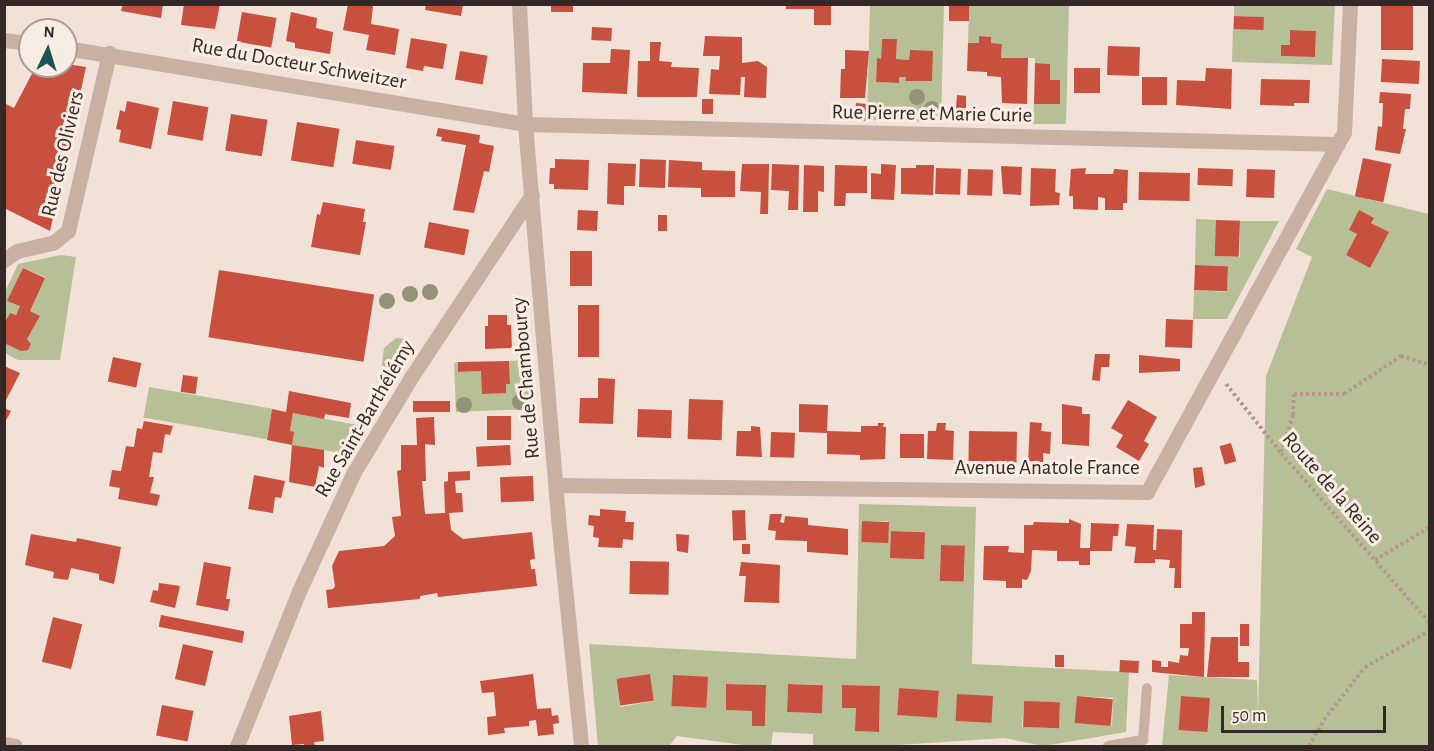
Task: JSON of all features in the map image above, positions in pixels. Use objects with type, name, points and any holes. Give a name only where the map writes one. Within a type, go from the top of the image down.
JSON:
[{"type":"street","name":"Rue de Chambourcy","points":[[519,4],[525,124],[581,747]]},
{"type":"street","name":"Avenue Anatole France","points":[[556,485],[1147,492],[1344,132],[1350,4]]},
{"type":"street","name":"Rue du Docteur Schweitzer","points":[[78,49],[525,124]]},
{"type":"street","name":"Rue des Oliviers","points":[[4,260],[16,251],[53,243],[68,231],[109,53]]},
{"type":"street","name":"Rue Pierre et Marie Curie","points":[[525,124],[1338,144]]},
{"type":"street","name":"Rue Saint-Barthélémy","points":[[237,747],[299,591],[354,472],[410,379],[532,195]]},
{"type":"street","points":[[4,744],[15,747]]},
{"type":"lane","points":[[1108,747],[1143,740],[1147,688]]},
{"type":"path","points":[[1281,453],[1293,415],[1294,394],[1344,394],[1401,356],[1430,365]]},
{"type":"path","name":"Route de la Reine","points":[[1215,370],[1281,453],[1430,623]]},
{"type":"path","points":[[1376,560],[1430,527]]},
{"type":"path","points":[[1309,747],[1324,720],[1365,667],[1430,631]]},
{"type":"green space","points":[[870,5],[944,5],[941,122],[867,120]],"holes":[[[882,39],[897,39],[896,59],[909,60],[910,50],[932,81],[905,80],[906,77],[899,77],[899,83],[876,82],[877,59],[881,59]]]},
{"type":"green space","points":[[969,5],[1069,5],[1066,124],[1033,124],[1034,104],[1060,104],[1060,80],[1050,80],[1050,64],[1035,63],[1035,58],[1001,58],[1002,44],[991,43],[991,37],[979,36],[979,43],[968,43]]},
{"type":"green space","points":[[1234,5],[1335,5],[1332,65],[1232,62],[1233,29],[1263,29],[1264,17],[1234,16]],"holes":[[[1290,30],[1316,31],[1315,57],[1281,56],[1281,45],[1290,45]]]},
{"type":"green space","points":[[1327,189],[1429,214],[1429,746],[1162,746],[1169,675],[1257,680],[1258,713],[1266,376],[1312,257],[1296,249]],"holes":[[[1374,218],[1371,223],[1388,232],[1370,267],[1346,255],[1357,234],[1349,230]],[[1181,696],[1209,698],[1208,731],[1179,729]]]},
{"type":"green space","points":[[1196,219],[1216,220],[1216,256],[1240,257],[1240,221],[1279,221],[1227,319],[1193,319],[1194,290],[1227,292],[1228,266],[1195,265]]},
{"type":"green space","points":[[61,255],[76,257],[60,360],[18,360],[5,353],[5,343],[21,351],[31,344],[27,339],[40,316],[30,311],[45,277],[23,268],[8,301],[20,306],[16,315],[10,313],[5,324],[5,292],[18,264]]},
{"type":"green space","points":[[396,338],[405,339],[404,348],[412,353],[396,379],[383,376],[381,370],[384,348]]},
{"type":"green space","points":[[529,360],[532,409],[456,412],[454,363],[458,362],[458,372],[481,371],[506,384],[510,383],[509,361]]},
{"type":"green space","points":[[149,387],[272,409],[267,439],[144,418]]},
{"type":"green space","points":[[293,413],[363,426],[347,454],[292,445],[290,431]]},
{"type":"green space","points":[[859,504],[976,507],[972,664],[1129,672],[1126,732],[1044,746],[1004,738],[884,746],[813,746],[813,734],[773,732],[771,746],[750,746],[677,736],[669,746],[598,746],[589,644],[856,659]],"holes":[[[862,521],[888,521],[888,542],[862,542]],[[891,531],[924,532],[924,558],[891,558]],[[941,545],[965,546],[964,582],[940,581]],[[649,674],[654,701],[620,707],[616,679]],[[673,676],[707,677],[706,707],[672,706]],[[726,684],[766,685],[765,726],[752,726],[752,711],[726,710]],[[788,684],[823,685],[822,713],[787,712]],[[842,685],[880,686],[879,732],[856,731],[856,708],[842,708]],[[899,688],[939,691],[937,717],[897,715]],[[1077,696],[1113,698],[1112,726],[1076,723]],[[1024,702],[1060,702],[1059,728],[1022,727]]]},
{"type":"building","points":[[123,4],[163,4],[161,18],[121,11]]},
{"type":"building","points":[[184,4],[220,4],[215,29],[181,25]]},
{"type":"building","points":[[348,4],[373,6],[371,24],[399,29],[395,55],[366,50],[369,35],[343,30]]},
{"type":"building","points":[[426,4],[463,4],[461,16],[425,10]]},
{"type":"building","points":[[551,4],[573,4],[573,12],[551,12]]},
{"type":"building","points":[[786,4],[831,4],[831,25],[814,25],[814,9],[786,9]]},
{"type":"building","points":[[949,4],[969,4],[969,21],[949,21]]},
{"type":"building","points":[[1381,4],[1413,4],[1413,50],[1381,50]]},
{"type":"building","points":[[242,12],[276,18],[271,48],[237,42]]},
{"type":"building","points":[[291,12],[317,18],[316,28],[333,32],[330,54],[295,48],[295,43],[286,41]]},
{"type":"building","points":[[1234,16],[1264,17],[1264,30],[1234,29]]},
{"type":"building","points":[[592,27],[612,28],[611,41],[591,40]]},
{"type":"building","points":[[1290,30],[1316,31],[1315,57],[1281,56],[1281,45],[1290,45]]},
{"type":"building","points":[[705,36],[742,37],[742,63],[758,61],[767,67],[766,98],[744,97],[745,77],[741,77],[740,95],[709,94],[711,69],[719,70],[720,56],[703,56]]},
{"type":"building","points":[[979,36],[991,37],[991,43],[1002,44],[1001,58],[1028,58],[1027,104],[1002,103],[1001,77],[987,76],[987,72],[967,71],[968,43],[979,43]]},
{"type":"building","points":[[411,38],[447,44],[443,69],[424,66],[423,71],[406,68]]},
{"type":"building","points":[[882,39],[897,39],[896,59],[909,60],[910,50],[933,51],[932,81],[905,81],[906,77],[899,77],[899,83],[876,82],[877,58],[881,59]]},
{"type":"building","points":[[650,42],[661,42],[659,61],[672,62],[671,67],[699,68],[697,97],[637,97],[638,61],[650,61]]},
{"type":"building","points":[[1108,46],[1140,47],[1139,76],[1107,75]]},
{"type":"building","points":[[611,49],[630,50],[627,94],[582,92],[583,63],[610,63]]},
{"type":"building","points":[[845,50],[869,51],[865,98],[840,98],[841,69],[845,69]]},
{"type":"building","points":[[460,51],[488,56],[483,84],[455,80]]},
{"type":"building","points":[[1382,59],[1420,61],[1419,84],[1381,82]]},
{"type":"building","points":[[1035,63],[1050,64],[1050,80],[1060,80],[1060,104],[1034,104]]},
{"type":"building","points":[[78,66],[86,67],[50,231],[4,208],[4,103],[14,108],[30,78],[78,78]]},
{"type":"building","points":[[1074,68],[1100,68],[1100,93],[1074,93]]},
{"type":"building","points":[[1206,68],[1232,69],[1231,109],[1176,105],[1177,80],[1205,81]]},
{"type":"building","points":[[1142,77],[1167,77],[1167,105],[1142,105]]},
{"type":"building","points":[[1261,79],[1310,80],[1309,103],[1294,103],[1294,106],[1260,105]]},
{"type":"building","points":[[1380,92],[1411,94],[1410,109],[1405,109],[1403,129],[1406,129],[1400,154],[1375,150],[1378,126],[1382,127],[1383,103],[1379,103]]},
{"type":"building","points":[[957,95],[966,96],[966,121],[955,121]]},
{"type":"building","points":[[702,99],[713,99],[713,114],[702,114]]},
{"type":"building","points":[[127,101],[159,108],[151,149],[119,142],[121,130],[116,129],[120,110],[125,112]]},
{"type":"building","points":[[173,101],[208,107],[203,141],[167,134]]},
{"type":"building","points":[[856,103],[868,104],[866,121],[855,120]]},
{"type":"building","points":[[231,114],[268,120],[262,156],[225,151]]},
{"type":"building","points":[[297,122],[339,129],[333,167],[291,161]]},
{"type":"building","points":[[438,128],[480,135],[479,143],[494,146],[489,172],[484,171],[474,213],[453,210],[466,145],[441,141],[442,137],[436,136]]},
{"type":"building","points":[[356,140],[395,146],[391,170],[352,164]]},
{"type":"building","points":[[1363,158],[1391,164],[1383,202],[1355,196]]},
{"type":"building","points":[[555,159],[589,160],[588,190],[554,189],[554,184],[549,184],[550,168],[555,168]]},
{"type":"building","points":[[640,159],[666,160],[665,188],[639,187]]},
{"type":"building","points":[[669,160],[702,162],[702,170],[735,171],[735,197],[701,197],[701,188],[668,187]]},
{"type":"building","points":[[608,163],[636,164],[635,186],[624,186],[624,205],[607,204]]},
{"type":"building","points":[[742,164],[769,164],[768,214],[760,214],[761,192],[740,191]]},
{"type":"building","points":[[772,164],[799,165],[798,210],[788,210],[789,191],[771,190]]},
{"type":"building","points":[[881,164],[896,165],[894,200],[871,199],[871,173],[881,174]]},
{"type":"building","points":[[804,165],[824,166],[824,192],[818,191],[818,212],[803,212]]},
{"type":"building","points":[[835,165],[867,166],[867,193],[846,193],[845,206],[834,206]]},
{"type":"building","points":[[916,165],[934,165],[933,195],[901,194],[901,168],[916,168]]},
{"type":"building","points":[[1001,166],[1022,167],[1021,195],[1003,194]]},
{"type":"building","points":[[936,168],[961,169],[960,195],[935,194]]},
{"type":"building","points":[[1031,168],[1056,169],[1055,192],[1060,193],[1059,205],[1030,206]]},
{"type":"building","points":[[1086,168],[1085,174],[1113,174],[1114,169],[1128,170],[1127,203],[1123,203],[1123,210],[1105,210],[1105,198],[1098,197],[1098,210],[1073,209],[1073,196],[1069,196],[1071,169]]},
{"type":"building","points":[[1198,168],[1233,169],[1232,186],[1197,185]]},
{"type":"building","points":[[968,169],[993,170],[992,196],[967,195]]},
{"type":"building","points":[[1247,169],[1275,170],[1274,198],[1246,197]]},
{"type":"building","points":[[1139,172],[1190,173],[1190,201],[1139,200]]},
{"type":"building","points":[[323,202],[365,209],[363,222],[366,222],[360,255],[311,247],[317,214],[320,215]]},
{"type":"building","points":[[578,210],[598,211],[597,231],[577,230]]},
{"type":"building","points":[[1359,210],[1374,218],[1371,223],[1389,232],[1370,268],[1346,255],[1357,234],[1349,230]]},
{"type":"building","points":[[658,215],[667,215],[667,231],[658,231]]},
{"type":"building","points":[[1216,220],[1240,221],[1239,257],[1215,256]]},
{"type":"building","points":[[429,222],[469,230],[464,255],[424,248]]},
{"type":"building","points":[[570,251],[592,251],[592,286],[570,286]]},
{"type":"building","points":[[1195,265],[1228,266],[1227,291],[1194,290]]},
{"type":"building","points":[[23,268],[45,278],[30,311],[40,316],[27,339],[31,344],[28,350],[21,351],[4,343],[4,324],[10,313],[16,315],[20,306],[7,301]]},
{"type":"building","points":[[219,270],[374,295],[363,362],[208,337]]},
{"type":"building","points":[[578,305],[599,305],[599,357],[578,357]]},
{"type":"building","points":[[488,315],[507,315],[507,325],[511,325],[512,348],[485,349],[485,326],[488,326]]},
{"type":"building","points":[[1166,319],[1193,320],[1192,348],[1165,347]]},
{"type":"building","points":[[1095,354],[1110,354],[1109,367],[1101,367],[1100,381],[1092,380]]},
{"type":"building","points":[[1139,355],[1180,359],[1180,371],[1139,373]]},
{"type":"building","points":[[113,357],[141,363],[136,387],[108,381]]},
{"type":"building","points":[[509,361],[510,384],[506,384],[506,393],[482,394],[481,371],[458,372],[458,362]]},
{"type":"building","points":[[4,366],[20,373],[6,400],[4,399]]},
{"type":"building","points":[[183,375],[198,377],[195,394],[181,392]]},
{"type":"building","points":[[598,378],[615,379],[613,424],[579,423],[580,398],[598,398]]},
{"type":"building","points":[[289,391],[351,403],[349,418],[325,414],[324,419],[293,413],[290,431],[294,432],[292,445],[267,440],[272,409],[286,412]]},
{"type":"building","points":[[689,399],[723,400],[722,440],[688,439]]},
{"type":"building","points":[[1128,400],[1157,417],[1144,441],[1149,444],[1139,461],[1116,447],[1123,435],[1111,428]]},
{"type":"building","points":[[413,401],[450,401],[450,412],[413,412]]},
{"type":"building","points":[[799,404],[828,405],[827,431],[861,432],[861,426],[878,426],[878,423],[884,423],[883,427],[886,427],[885,459],[860,460],[860,455],[827,454],[827,433],[799,432]]},
{"type":"building","points":[[1062,404],[1082,407],[1082,414],[1090,414],[1089,446],[1062,444]]},
{"type":"building","points":[[4,408],[11,411],[4,424]]},
{"type":"building","points":[[638,409],[672,410],[671,438],[637,437]]},
{"type":"building","points":[[487,416],[511,416],[511,440],[487,440]]},
{"type":"building","points":[[434,417],[435,445],[425,444],[426,481],[422,481],[425,514],[445,513],[444,482],[448,481],[448,472],[470,471],[470,480],[455,481],[456,493],[462,493],[463,512],[449,513],[451,530],[463,539],[532,532],[535,559],[530,560],[531,569],[535,569],[537,586],[438,597],[437,593],[420,596],[420,599],[328,608],[326,590],[333,589],[335,586],[332,566],[339,551],[384,546],[395,536],[392,517],[401,516],[397,471],[401,470],[401,445],[417,445],[416,418]]},
{"type":"building","points":[[144,421],[173,426],[170,435],[165,434],[162,453],[153,452],[149,477],[154,477],[150,493],[160,495],[157,506],[118,499],[120,488],[109,486],[112,470],[121,471],[126,446],[134,447],[137,428],[142,429]]},
{"type":"building","points":[[1030,422],[1042,423],[1041,431],[1051,432],[1050,454],[1043,453],[1043,462],[1028,462]]},
{"type":"building","points":[[937,423],[946,423],[945,430],[954,431],[953,460],[927,459],[928,431],[936,431]]},
{"type":"building","points":[[751,426],[760,427],[762,457],[736,456],[737,431],[751,431]]},
{"type":"building","points":[[969,431],[1017,432],[1016,463],[968,462]]},
{"type":"building","points":[[771,432],[795,433],[794,458],[770,457]]},
{"type":"building","points":[[900,434],[924,434],[924,458],[900,458]]},
{"type":"building","points":[[1231,443],[1236,461],[1225,465],[1219,446]]},
{"type":"building","points":[[292,445],[324,450],[324,468],[319,466],[315,487],[289,482]]},
{"type":"building","points":[[510,445],[511,465],[477,467],[476,447]]},
{"type":"building","points":[[1202,467],[1205,485],[1195,488],[1193,468]]},
{"type":"building","points":[[254,475],[285,481],[281,498],[275,497],[273,513],[248,509]]},
{"type":"building","points":[[533,476],[534,501],[501,502],[500,477]]},
{"type":"building","points":[[600,509],[626,511],[625,522],[634,522],[633,540],[623,539],[622,548],[598,547],[599,538],[593,537],[594,526],[588,525],[589,515],[600,516]]},
{"type":"building","points":[[732,510],[745,510],[746,540],[733,540]]},
{"type":"building","points":[[770,514],[782,514],[780,522],[784,523],[785,516],[808,518],[808,525],[848,529],[848,555],[807,552],[807,541],[775,540],[776,531],[768,530]]},
{"type":"building","points":[[1069,519],[1081,524],[1080,548],[1090,548],[1091,523],[1119,524],[1118,536],[1113,536],[1112,551],[1090,551],[1090,565],[1079,565],[1079,561],[1057,561],[1057,551],[1032,550],[1031,571],[1027,580],[1022,579],[1022,588],[1006,588],[1006,581],[983,580],[984,546],[1009,546],[1008,552],[1024,553],[1024,525],[1033,525],[1034,522],[1069,523]]},
{"type":"building","points":[[862,521],[889,522],[888,543],[861,542]]},
{"type":"building","points":[[1127,524],[1154,525],[1153,550],[1156,550],[1157,529],[1182,530],[1181,588],[1174,588],[1175,568],[1169,568],[1170,560],[1155,559],[1155,563],[1134,563],[1136,547],[1125,546]]},
{"type":"building","points":[[891,531],[925,532],[924,559],[890,558]]},
{"type":"building","points":[[31,534],[76,542],[77,538],[121,547],[114,584],[99,580],[99,574],[71,568],[68,580],[53,578],[54,572],[25,565]]},
{"type":"building","points":[[676,534],[689,535],[688,553],[677,551]]},
{"type":"building","points":[[742,544],[750,544],[750,554],[742,554]]},
{"type":"building","points":[[941,545],[965,546],[964,582],[940,581]]},
{"type":"building","points":[[630,561],[669,562],[668,595],[629,594]]},
{"type":"building","points":[[204,562],[231,567],[226,599],[230,599],[228,611],[196,605]]},
{"type":"building","points":[[741,562],[780,565],[779,603],[744,602],[746,576],[739,576]]},
{"type":"building","points":[[159,583],[180,586],[175,608],[150,602],[153,590],[158,591]]},
{"type":"building","points":[[1192,612],[1205,612],[1204,677],[1152,672],[1152,660],[1161,661],[1161,667],[1168,667],[1168,661],[1179,663],[1180,655],[1188,656],[1189,648],[1180,648],[1180,624],[1192,624]]},
{"type":"building","points":[[161,615],[244,631],[242,643],[159,627]]},
{"type":"building","points":[[53,617],[82,624],[71,669],[42,662]]},
{"type":"building","points":[[1240,624],[1249,624],[1249,646],[1240,646]]},
{"type":"building","points":[[1211,637],[1238,637],[1238,662],[1249,662],[1249,677],[1207,677]]},
{"type":"building","points":[[183,644],[213,651],[205,686],[175,679]]},
{"type":"building","points":[[1055,655],[1064,655],[1064,667],[1055,667]]},
{"type":"building","points":[[1120,660],[1139,661],[1138,673],[1119,672]]},
{"type":"building","points":[[533,674],[537,709],[551,708],[552,716],[558,715],[559,723],[553,724],[554,734],[538,736],[536,720],[529,721],[529,726],[504,728],[505,733],[488,735],[487,717],[496,716],[494,692],[482,693],[480,681]]},
{"type":"building","points":[[650,674],[654,701],[620,705],[616,679]]},
{"type":"building","points":[[673,675],[708,677],[706,708],[671,706]]},
{"type":"building","points":[[726,684],[766,685],[765,726],[752,726],[752,711],[726,710]]},
{"type":"building","points":[[788,684],[823,685],[822,713],[787,712]]},
{"type":"building","points":[[842,685],[880,686],[879,732],[855,731],[856,708],[842,708]]},
{"type":"building","points":[[899,688],[939,691],[937,718],[897,715]]},
{"type":"building","points":[[957,694],[993,696],[992,723],[956,721]]},
{"type":"building","points":[[1077,696],[1113,699],[1111,726],[1075,723]]},
{"type":"building","points":[[1181,696],[1210,698],[1208,732],[1179,730]]},
{"type":"building","points":[[1024,701],[1060,702],[1059,728],[1023,727]]},
{"type":"building","points":[[162,705],[193,711],[187,742],[156,735]]},
{"type":"building","points":[[321,711],[324,741],[314,742],[315,746],[292,745],[289,716]]}]
